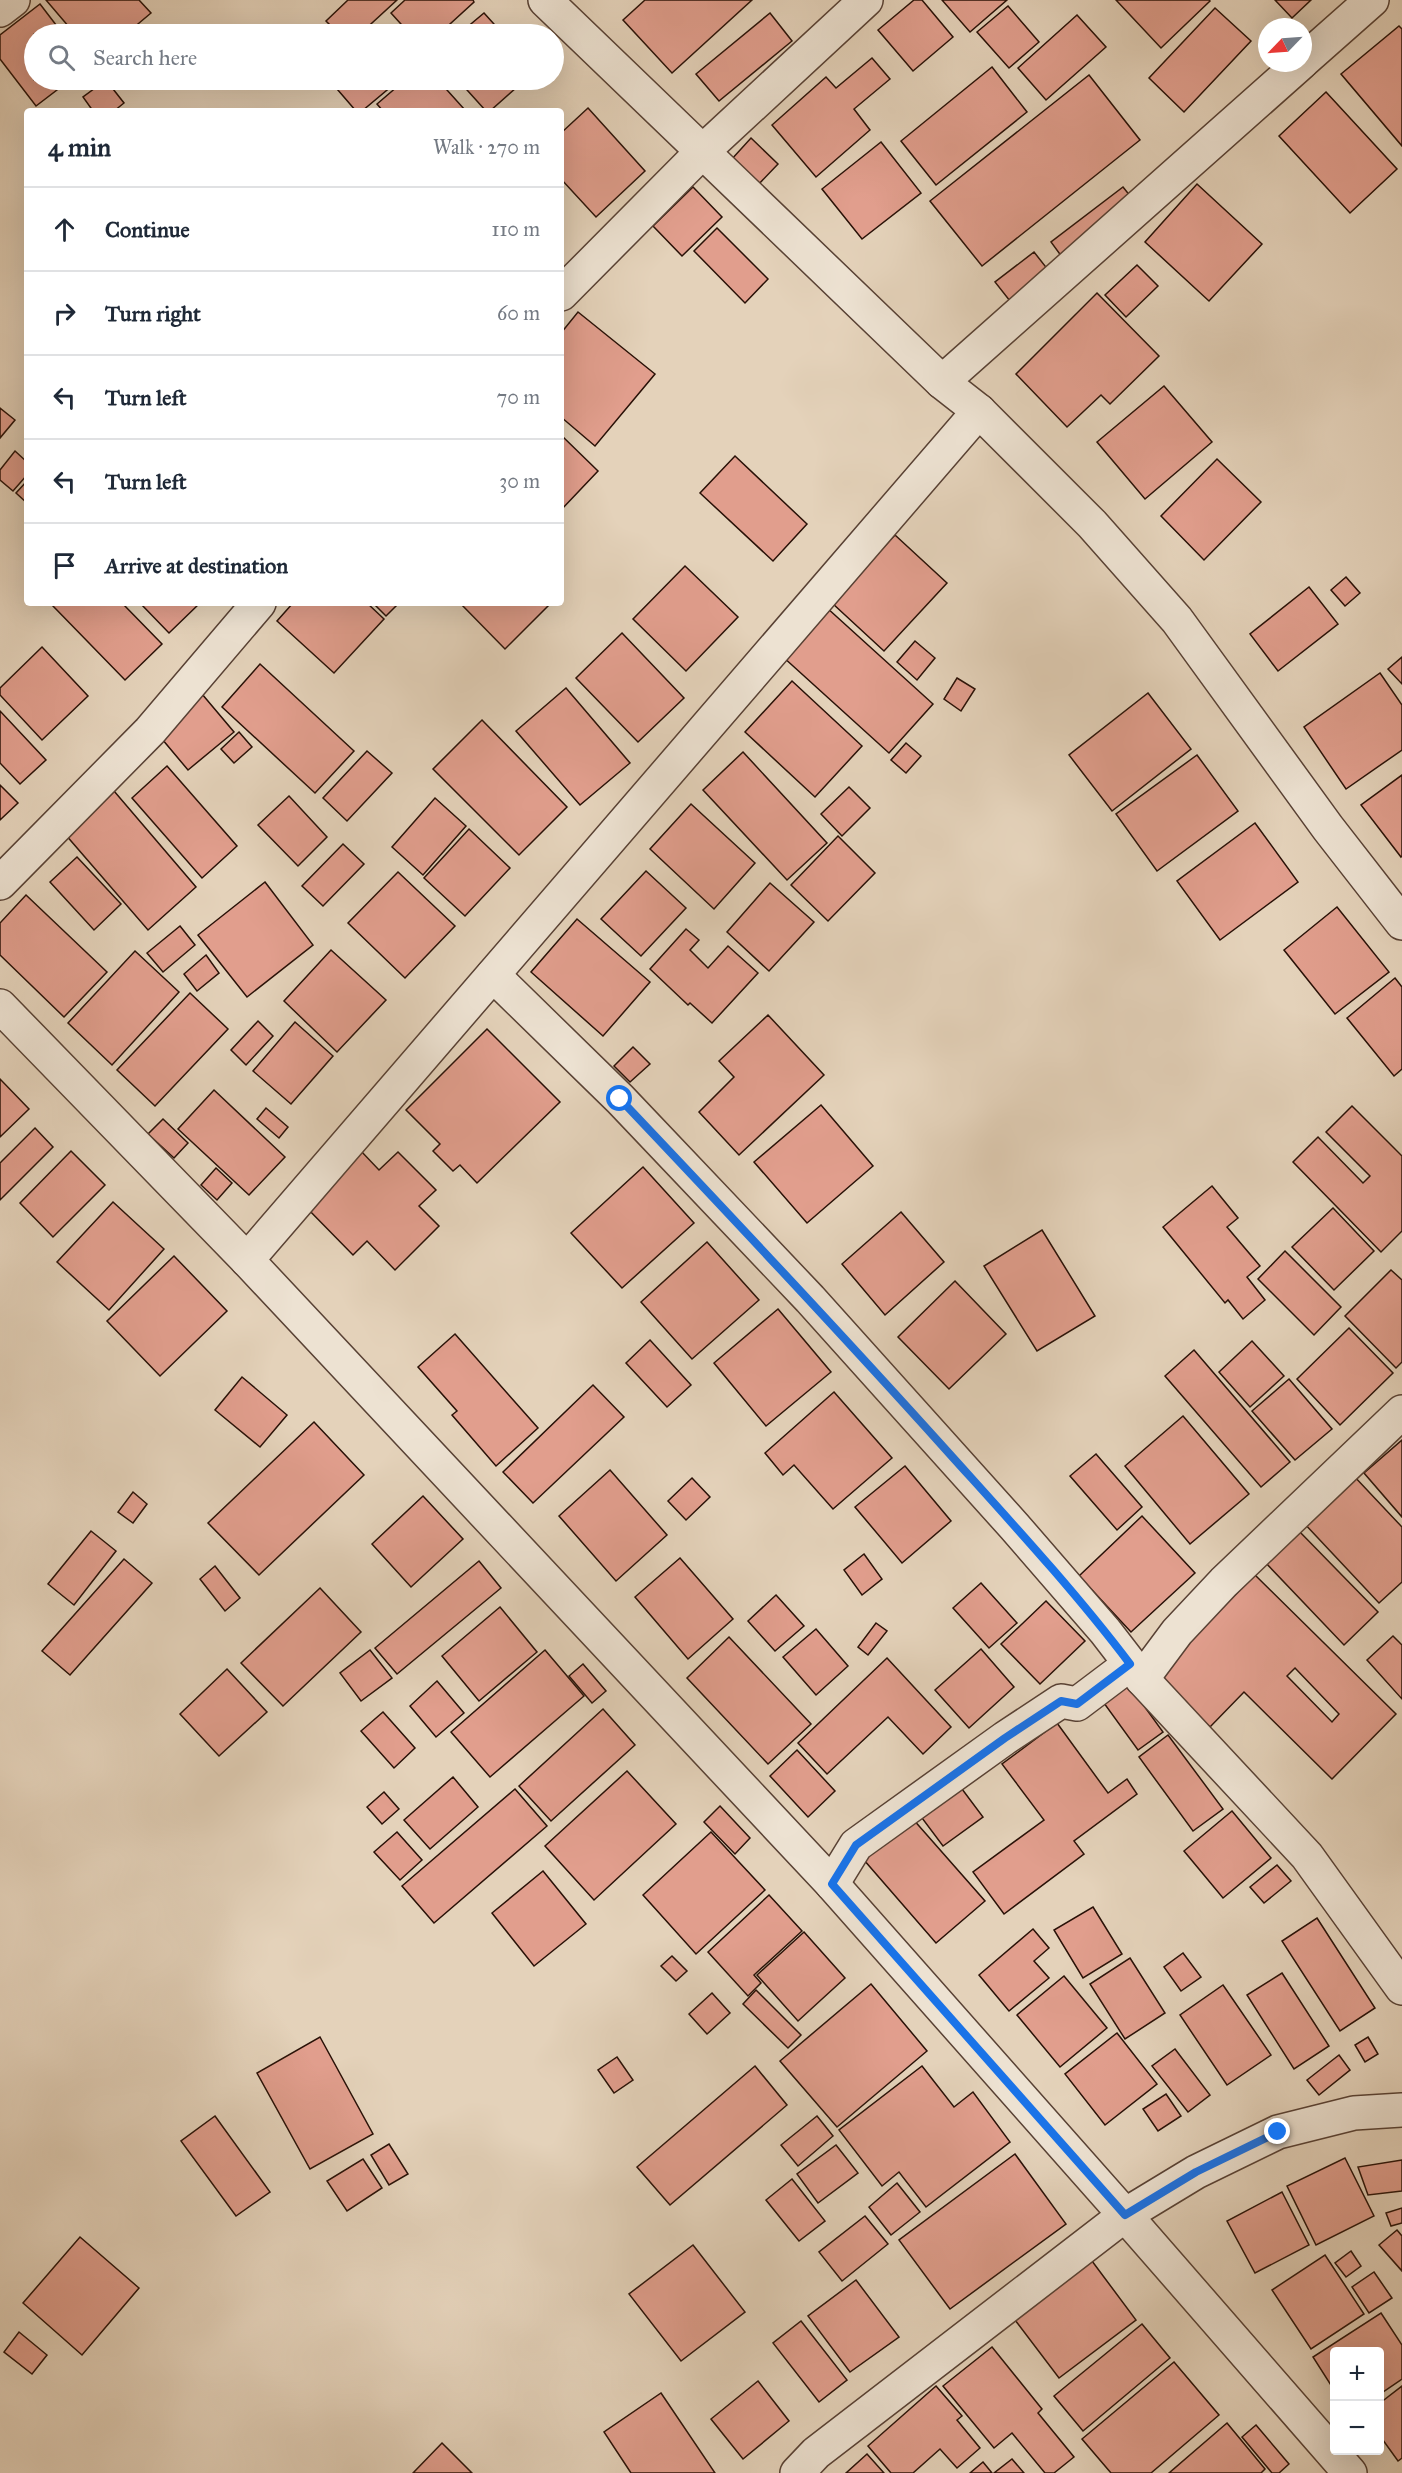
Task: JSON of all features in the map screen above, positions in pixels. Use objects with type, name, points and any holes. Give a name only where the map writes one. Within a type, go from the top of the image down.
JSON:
[{"type":"street","points":[[0,10],[13,0]]},
{"type":"street","points":[[545,0],[942,381],[979,411],[1092,524],[1177,620],[1328,828],[1402,923]]},
{"type":"street","points":[[564,291],[702,152],[866,0]]},
{"type":"street","points":[[1312,53],[1372,0]]},
{"type":"street","points":[[942,381],[1291,72]]},
{"type":"street","points":[[247,1260],[979,411]]},
{"type":"street","points":[[0,883],[150,731],[256,606]]},
{"type":"street","points":[[493,975],[620,1099],[810,1299],[1022,1534],[1105,1631],[1136,1672],[1307,1857],[1402,1988]]},
{"type":"street","points":[[0,1006],[247,1260],[832,1884],[1350,2473]]},
{"type":"street","points":[[832,1884],[856,1845],[1014,1732],[1061,1701],[1077,1704],[1136,1672],[1224,1582],[1402,1412]]},
{"type":"street","points":[[796,2473],[816,2453],[1125,2215],[1196,2172],[1278,2132],[1354,2113],[1402,2110]]},
{"type":"building","points":[[46,0],[139,0],[151,13],[138,24],[66,24]]},
{"type":"building","points":[[348,0],[397,0],[371,24],[329,24],[326,21]]},
{"type":"building","points":[[405,0],[473,0],[474,2],[450,24],[401,24],[391,13]]},
{"type":"building","points":[[645,0],[752,0],[672,73],[623,20]]},
{"type":"building","points":[[914,0],[922,0],[953,37],[913,71],[878,30]]},
{"type":"building","points":[[942,0],[1007,0],[970,32]]},
{"type":"building","points":[[1116,0],[1209,0],[1210,1],[1161,48]]},
{"type":"building","points":[[1275,0],[1311,0],[1292,18]]},
{"type":"building","points":[[40,4],[55,24],[24,24],[24,90],[57,90],[36,106],[0,59],[0,35]]},
{"type":"building","points":[[1008,6],[1039,42],[1009,68],[977,32]]},
{"type":"building","points":[[1215,8],[1251,41],[1184,112],[1149,78]]},
{"type":"building","points":[[484,13],[494,24],[471,24]]},
{"type":"building","points":[[770,13],[792,41],[719,101],[696,74]]},
{"type":"building","points":[[1077,15],[1106,47],[1046,100],[1018,68]]},
{"type":"building","points":[[1399,26],[1402,29],[1402,146],[1341,74]]},
{"type":"building","points":[[872,58],[890,79],[854,109],[870,130],[816,177],[772,125],[826,77],[836,88]]},
{"type":"building","points":[[992,67],[1027,112],[936,185],[901,141]]},
{"type":"building","points":[[1089,75],[1140,140],[982,266],[930,201]]},
{"type":"building","points":[[92,90],[114,90],[124,103],[118,108],[91,108],[83,97]]},
{"type":"building","points":[[338,90],[387,90],[366,108],[353,108]]},
{"type":"building","points":[[393,90],[447,90],[463,108],[380,108],[377,104]]},
{"type":"building","points":[[467,90],[514,90],[493,108],[483,108]]},
{"type":"building","points":[[1326,92],[1397,169],[1350,213],[1279,136]]},
{"type":"building","points":[[588,108],[645,171],[596,217],[564,182],[564,130]]},
{"type":"building","points":[[751,138],[778,164],[757,186],[731,160]]},
{"type":"building","points":[[881,142],[921,193],[862,239],[822,189]]},
{"type":"building","points":[[1197,184],[1262,244],[1209,301],[1145,242]]},
{"type":"building","points":[[693,187],[722,217],[682,256],[653,226]]},
{"type":"building","points":[[1123,187],[1135,202],[1062,257],[1051,242]]},
{"type":"building","points":[[717,228],[768,279],[745,303],[694,251]]},
{"type":"building","points":[[1034,252],[1049,271],[1010,301],[995,282]]},
{"type":"building","points":[[1137,265],[1158,286],[1126,317],[1105,295]]},
{"type":"building","points":[[1097,293],[1159,356],[1110,404],[1101,395],[1067,427],[1016,374]]},
{"type":"building","points":[[578,312],[655,374],[595,446],[564,420],[564,329]]},
{"type":"building","points":[[1164,386],[1212,442],[1145,499],[1097,442]]},
{"type":"building","points":[[0,408],[15,420],[0,438]]},
{"type":"building","points":[[564,438],[598,471],[564,507]]},
{"type":"building","points":[[15,451],[24,459],[24,478],[13,491],[0,480],[0,470]]},
{"type":"building","points":[[735,456],[807,524],[773,561],[700,493]]},
{"type":"building","points":[[1217,459],[1261,502],[1204,560],[1161,516]]},
{"type":"building","points":[[24,484],[24,500],[16,493]]},
{"type":"building","points":[[895,535],[947,583],[884,651],[832,603]]},
{"type":"building","points":[[685,566],[738,617],[686,671],[633,619]]},
{"type":"building","points":[[1346,577],[1360,593],[1345,606],[1331,590]]},
{"type":"building","points":[[1309,587],[1338,624],[1278,671],[1250,634]]},
{"type":"building","points":[[53,606],[125,606],[162,644],[125,680]]},
{"type":"building","points":[[143,606],[197,606],[169,633]]},
{"type":"building","points":[[290,606],[370,606],[384,619],[334,673],[277,621]]},
{"type":"building","points":[[376,606],[396,606],[386,616]]},
{"type":"building","points":[[463,606],[548,606],[505,649]]},
{"type":"building","points":[[826,607],[933,704],[889,753],[782,656]]},
{"type":"building","points":[[622,633],[684,698],[638,742],[576,678]]},
{"type":"building","points":[[915,641],[935,658],[917,680],[897,662]]},
{"type":"building","points":[[42,647],[88,696],[42,740],[0,695],[0,688]]},
{"type":"building","points":[[1402,657],[1402,684],[1388,669]]},
{"type":"building","points":[[260,664],[354,751],[315,793],[222,707]]},
{"type":"building","points":[[1380,673],[1402,705],[1402,750],[1346,789],[1304,727]]},
{"type":"building","points":[[957,678],[975,689],[961,711],[944,699]]},
{"type":"building","points":[[792,681],[862,746],[815,797],[745,732]]},
{"type":"building","points":[[566,688],[630,763],[580,805],[516,731]]},
{"type":"building","points":[[1148,693],[1191,749],[1112,811],[1069,755]]},
{"type":"building","points":[[202,694],[234,732],[188,770],[157,733]]},
{"type":"building","points":[[0,711],[46,760],[20,784],[0,763]]},
{"type":"building","points":[[482,720],[567,807],[519,855],[433,769]]},
{"type":"building","points":[[239,732],[252,747],[234,763],[221,749]]},
{"type":"building","points":[[906,743],[921,756],[906,773],[891,760]]},
{"type":"building","points":[[367,751],[392,773],[347,821],[323,798]]},
{"type":"building","points":[[743,752],[827,843],[787,880],[703,790]]},
{"type":"building","points":[[1197,755],[1238,811],[1157,871],[1116,814]]},
{"type":"building","points":[[167,766],[237,846],[202,878],[132,798]]},
{"type":"building","points":[[1402,775],[1402,856],[1401,857],[1361,805]]},
{"type":"building","points":[[0,785],[18,803],[0,820]]},
{"type":"building","points":[[849,787],[870,808],[842,836],[821,814]]},
{"type":"building","points":[[114,791],[196,887],[148,930],[65,834]]},
{"type":"building","points":[[289,796],[327,837],[298,866],[258,825]]},
{"type":"building","points":[[435,798],[466,826],[423,875],[392,847]]},
{"type":"building","points":[[691,804],[755,863],[714,909],[650,849]]},
{"type":"building","points":[[1255,823],[1298,882],[1220,940],[1177,881]]},
{"type":"building","points":[[469,829],[510,868],[465,916],[424,878]]},
{"type":"building","points":[[838,836],[875,873],[828,921],[791,885]]},
{"type":"building","points":[[343,844],[364,864],[323,906],[302,886]]},
{"type":"building","points":[[77,857],[121,904],[94,930],[50,882]]},
{"type":"building","points":[[646,871],[686,908],[641,956],[601,919]]},
{"type":"building","points":[[398,872],[455,926],[405,978],[348,923]]},
{"type":"building","points":[[265,882],[313,945],[247,997],[198,935]]},
{"type":"building","points":[[770,883],[814,922],[769,971],[727,932]]},
{"type":"building","points":[[26,895],[107,972],[64,1017],[0,955],[0,923]]},
{"type":"building","points":[[1337,907],[1389,972],[1335,1014],[1284,950]]},
{"type":"building","points":[[577,919],[650,982],[603,1036],[531,972]]},
{"type":"building","points":[[180,926],[195,945],[163,972],[147,953]]},
{"type":"building","points":[[686,929],[699,940],[690,950],[708,968],[728,946],[758,973],[712,1023],[690,1003],[688,1005],[650,969]]},
{"type":"building","points":[[331,950],[386,1000],[337,1052],[284,1001]]},
{"type":"building","points":[[135,951],[179,992],[112,1065],[68,1023]]},
{"type":"building","points":[[206,955],[219,973],[197,991],[184,974]]},
{"type":"building","points":[[1395,978],[1402,987],[1402,1069],[1394,1076],[1347,1018]]},
{"type":"building","points":[[190,993],[228,1029],[155,1106],[117,1070]]},
{"type":"building","points":[[768,1015],[824,1075],[739,1155],[699,1112],[734,1077],[719,1061]]},
{"type":"building","points":[[258,1021],[273,1036],[246,1065],[231,1050]]},
{"type":"building","points":[[295,1022],[333,1056],[291,1104],[253,1071]]},
{"type":"building","points":[[487,1029],[560,1102],[477,1183],[460,1165],[453,1171],[433,1151],[440,1144],[406,1110]]},
{"type":"building","points":[[633,1047],[650,1064],[630,1082],[614,1066]]},
{"type":"building","points":[[0,1079],[29,1109],[0,1137]]},
{"type":"building","points":[[214,1090],[285,1157],[249,1195],[178,1129]]},
{"type":"building","points":[[821,1105],[873,1166],[807,1223],[754,1162]]},
{"type":"building","points":[[1352,1106],[1402,1156],[1402,1231],[1381,1252],[1293,1162],[1318,1137],[1363,1183],[1370,1176],[1326,1132]]},
{"type":"building","points":[[266,1108],[288,1127],[279,1138],[257,1119]]},
{"type":"building","points":[[163,1119],[188,1143],[174,1158],[148,1134]]},
{"type":"building","points":[[35,1128],[53,1147],[0,1200],[0,1163]]},
{"type":"building","points":[[360,1150],[379,1170],[398,1152],[436,1190],[419,1206],[439,1226],[395,1270],[367,1241],[353,1255],[304,1205]]},
{"type":"building","points":[[71,1151],[105,1185],[53,1237],[20,1203]]},
{"type":"building","points":[[643,1167],[694,1223],[622,1288],[571,1233]]},
{"type":"building","points":[[216,1168],[232,1183],[217,1200],[201,1185]]},
{"type":"building","points":[[1212,1186],[1238,1218],[1227,1227],[1260,1266],[1247,1277],[1265,1300],[1243,1319],[1228,1300],[1225,1303],[1163,1227]]},
{"type":"building","points":[[113,1202],[164,1249],[109,1310],[57,1262]]},
{"type":"building","points":[[1333,1208],[1374,1251],[1334,1290],[1292,1247]]},
{"type":"building","points":[[901,1212],[944,1262],[885,1315],[842,1264]]},
{"type":"building","points":[[1042,1230],[1095,1316],[1037,1351],[984,1266]]},
{"type":"building","points":[[707,1242],[759,1300],[692,1359],[641,1302]]},
{"type":"building","points":[[1285,1251],[1341,1307],[1314,1335],[1258,1279]]},
{"type":"building","points":[[174,1256],[227,1311],[160,1376],[107,1321]]},
{"type":"building","points":[[1391,1270],[1402,1280],[1402,1362],[1396,1368],[1345,1316]]},
{"type":"building","points":[[955,1281],[1006,1334],[949,1389],[898,1337]]},
{"type":"building","points":[[778,1309],[831,1372],[766,1426],[714,1363]]},
{"type":"building","points":[[1349,1328],[1393,1373],[1340,1425],[1297,1379]]},
{"type":"building","points":[[455,1334],[538,1428],[496,1466],[452,1415],[457,1411],[418,1367]]},
{"type":"building","points":[[650,1340],[691,1385],[667,1407],[626,1363]]},
{"type":"building","points":[[1252,1341],[1284,1376],[1250,1407],[1219,1372]]},
{"type":"building","points":[[1194,1350],[1290,1462],[1261,1487],[1165,1376]]},
{"type":"building","points":[[242,1377],[287,1415],[260,1447],[215,1410]]},
{"type":"building","points":[[1289,1379],[1332,1429],[1295,1460],[1252,1411]]},
{"type":"building","points":[[593,1385],[624,1417],[533,1503],[503,1472]]},
{"type":"building","points":[[834,1392],[892,1458],[833,1509],[794,1465],[783,1475],[765,1453]]},
{"type":"building","points":[[1183,1416],[1249,1494],[1190,1544],[1125,1466]]},
{"type":"building","points":[[314,1422],[364,1475],[259,1575],[208,1523]]},
{"type":"building","points":[[1402,1440],[1402,1517],[1364,1473]]},
{"type":"building","points":[[1096,1454],[1142,1507],[1117,1530],[1070,1476]]},
{"type":"building","points":[[905,1466],[951,1521],[902,1563],[855,1507]]},
{"type":"building","points":[[610,1470],[667,1535],[616,1581],[559,1516]]},
{"type":"building","points":[[1352,1474],[1402,1527],[1402,1582],[1379,1603],[1302,1521]]},
{"type":"building","points":[[692,1478],[710,1497],[686,1520],[668,1501]]},
{"type":"building","points":[[133,1492],[147,1504],[133,1523],[118,1512]]},
{"type":"building","points":[[423,1496],[463,1539],[411,1587],[372,1544]]},
{"type":"building","points":[[1142,1516],[1195,1573],[1131,1632],[1079,1576]]},
{"type":"building","points":[[1297,1529],[1378,1612],[1344,1645],[1264,1561]]},
{"type":"building","points":[[91,1531],[116,1551],[74,1605],[48,1584]]},
{"type":"building","points":[[864,1554],[882,1579],[862,1595],[844,1570]]},
{"type":"building","points":[[680,1558],[733,1619],[688,1659],[635,1597]]},
{"type":"building","points":[[124,1559],[152,1583],[70,1675],[42,1651]]},
{"type":"building","points":[[479,1561],[501,1588],[397,1674],[375,1648]]},
{"type":"building","points":[[215,1566],[240,1598],[225,1611],[200,1579]]},
{"type":"building","points":[[1255,1575],[1396,1714],[1332,1779],[1244,1692],[1210,1727],[1157,1674]],"holes":[[[1295,1668],[1339,1714],[1332,1722],[1287,1676]]]},
{"type":"building","points":[[981,1583],[1017,1623],[989,1648],[953,1608]]},
{"type":"building","points":[[320,1588],[361,1632],[283,1706],[241,1663]]},
{"type":"building","points":[[776,1595],[804,1626],[775,1651],[748,1621]]},
{"type":"building","points":[[1046,1601],[1085,1641],[1040,1684],[1001,1644]]},
{"type":"building","points":[[500,1607],[537,1652],[479,1701],[442,1656]]},
{"type":"building","points":[[876,1623],[887,1631],[868,1655],[858,1647]]},
{"type":"building","points":[[816,1629],[848,1666],[816,1695],[783,1657]]},
{"type":"building","points":[[1393,1636],[1402,1645],[1402,1699],[1367,1660]]},
{"type":"building","points":[[729,1637],[811,1724],[768,1764],[687,1678]]},
{"type":"building","points":[[981,1649],[1014,1687],[969,1728],[935,1690]]},
{"type":"building","points":[[370,1650],[392,1678],[361,1701],[340,1673]]},
{"type":"building","points":[[545,1650],[584,1696],[490,1777],[451,1732]]},
{"type":"building","points":[[887,1658],[951,1727],[923,1754],[888,1717],[827,1774],[798,1743]]},
{"type":"building","points":[[583,1664],[606,1691],[592,1703],[569,1676]]},
{"type":"building","points":[[227,1669],[267,1712],[219,1756],[180,1714]]},
{"type":"building","points":[[437,1681],[464,1713],[436,1737],[410,1706]]},
{"type":"building","points":[[1126,1681],[1163,1732],[1138,1750],[1101,1699]]},
{"type":"building","points":[[603,1709],[635,1745],[551,1821],[519,1786]]},
{"type":"building","points":[[383,1712],[415,1748],[394,1768],[361,1731]]},
{"type":"building","points":[[1057,1723],[1108,1793],[1127,1779],[1137,1794],[1074,1841],[1084,1854],[1004,1914],[973,1872],[1044,1820],[1002,1764]]},
{"type":"building","points":[[1168,1735],[1223,1809],[1193,1831],[1139,1757]]},
{"type":"building","points":[[797,1750],[835,1791],[808,1817],[770,1776]]},
{"type":"building","points":[[627,1771],[676,1824],[594,1900],[545,1846]]},
{"type":"building","points":[[453,1777],[478,1807],[430,1849],[404,1820]]},
{"type":"building","points":[[515,1789],[547,1826],[434,1923],[402,1886]]},
{"type":"building","points":[[962,1789],[983,1817],[943,1846],[922,1818]]},
{"type":"building","points":[[384,1792],[399,1809],[382,1824],[367,1807]]},
{"type":"building","points":[[720,1806],[750,1838],[735,1854],[704,1822]]},
{"type":"building","points":[[1232,1811],[1271,1858],[1223,1898],[1184,1851]]},
{"type":"building","points":[[912,1818],[985,1901],[936,1943],[864,1860]]},
{"type":"building","points":[[397,1832],[422,1860],[400,1880],[374,1852]]},
{"type":"building","points":[[711,1832],[765,1890],[696,1954],[643,1895]]},
{"type":"building","points":[[1277,1865],[1291,1881],[1264,1903],[1250,1887]]},
{"type":"building","points":[[543,1871],[586,1924],[534,1966],[492,1913]]},
{"type":"building","points":[[769,1895],[802,1931],[754,1975],[761,1983],[748,1996],[708,1952]]},
{"type":"building","points":[[1093,1907],[1122,1954],[1083,1978],[1054,1930]]},
{"type":"building","points":[[1317,1918],[1375,2008],[1340,2031],[1282,1941]]},
{"type":"building","points":[[1033,1929],[1049,1948],[1034,1961],[1049,1978],[1009,2011],[979,1975]]},
{"type":"building","points":[[804,1932],[845,1978],[798,2021],[757,1975]]},
{"type":"building","points":[[1183,1953],[1201,1977],[1181,1991],[1164,1967]]},
{"type":"building","points":[[672,1956],[687,1971],[676,1981],[661,1966]]},
{"type":"building","points":[[1130,1958],[1165,2013],[1125,2039],[1090,1984]]},
{"type":"building","points":[[1282,1973],[1329,2046],[1294,2069],[1247,1995]]},
{"type":"building","points":[[1064,1976],[1107,2028],[1060,2067],[1017,2015]]},
{"type":"building","points":[[871,1984],[927,2051],[837,2127],[780,2061]]},
{"type":"building","points":[[1223,1985],[1271,2055],[1227,2085],[1180,2015]]},
{"type":"building","points":[[756,1990],[801,2035],[788,2048],[743,2004]]},
{"type":"building","points":[[712,1993],[730,2013],[707,2034],[689,2014]]},
{"type":"building","points":[[1117,2033],[1157,2084],[1105,2125],[1065,2074]]},
{"type":"building","points":[[320,2037],[373,2134],[310,2169],[257,2073]]},
{"type":"building","points":[[1368,2037],[1378,2054],[1365,2062],[1355,2045]]},
{"type":"building","points":[[1175,2049],[1210,2095],[1188,2112],[1152,2066]]},
{"type":"building","points":[[1339,2055],[1350,2070],[1319,2095],[1307,2080]]},
{"type":"building","points":[[617,2057],[633,2080],[614,2093],[598,2070]]},
{"type":"building","points":[[755,2066],[787,2105],[670,2205],[637,2167]]},
{"type":"building","points":[[922,2066],[954,2107],[973,2092],[1010,2142],[926,2207],[899,2172],[882,2186],[839,2130]]},
{"type":"building","points":[[1166,2094],[1181,2116],[1158,2131],[1143,2109]]},
{"type":"building","points":[[215,2116],[270,2192],[236,2216],[181,2141]]},
{"type":"building","points":[[817,2116],[833,2136],[798,2166],[781,2145]]},
{"type":"building","points":[[389,2144],[408,2174],[389,2185],[371,2155]]},
{"type":"building","points":[[836,2145],[858,2173],[818,2203],[797,2174]]},
{"type":"building","points":[[1015,2154],[1066,2224],[950,2309],[899,2240]]},
{"type":"building","points":[[1345,2158],[1374,2216],[1316,2245],[1287,2186]]},
{"type":"building","points":[[363,2159],[382,2188],[347,2211],[327,2181]]},
{"type":"building","points":[[1402,2160],[1402,2191],[1368,2195],[1358,2167]]},
{"type":"building","points":[[792,2179],[825,2221],[799,2241],[766,2200]]},
{"type":"building","points":[[897,2183],[920,2212],[891,2235],[869,2207]]},
{"type":"building","points":[[1282,2192],[1309,2245],[1255,2273],[1227,2221]]},
{"type":"building","points":[[1402,2208],[1402,2223],[1391,2226],[1386,2213]]},
{"type":"building","points":[[865,2216],[888,2244],[842,2281],[819,2252]]},
{"type":"building","points":[[1397,2230],[1402,2236],[1402,2271],[1379,2245]]},
{"type":"building","points":[[80,2237],[139,2288],[82,2355],[23,2303]]},
{"type":"building","points":[[693,2245],[745,2312],[681,2361],[629,2294]]},
{"type":"building","points":[[1351,2251],[1361,2266],[1346,2277],[1335,2263]]},
{"type":"building","points":[[1325,2255],[1364,2314],[1311,2349],[1272,2290]]},
{"type":"building","points":[[1089,2257],[1136,2320],[1059,2378],[1012,2316]]},
{"type":"building","points":[[1374,2272],[1392,2298],[1369,2313],[1352,2287]]},
{"type":"building","points":[[856,2280],[899,2337],[850,2372],[808,2316]]},
{"type":"building","points":[[1381,2313],[1402,2345],[1402,2379],[1384,2391],[1384,2347],[1330,2347],[1330,2384],[1313,2357]]},
{"type":"building","points":[[801,2321],[847,2380],[819,2402],[773,2343]]},
{"type":"building","points":[[1142,2324],[1170,2358],[1083,2431],[1054,2396]]},
{"type":"building","points":[[19,2332],[47,2355],[32,2374],[4,2352]]},
{"type":"building","points":[[992,2347],[1042,2409],[1038,2413],[1074,2457],[1054,2473],[1045,2473],[1012,2433],[994,2448],[943,2386]]},
{"type":"building","points":[[1174,2362],[1219,2415],[1151,2473],[1111,2473],[1082,2439]]},
{"type":"building","points":[[758,2381],[789,2421],[743,2459],[711,2419]]},
{"type":"building","points":[[936,2386],[962,2416],[957,2420],[980,2448],[957,2468],[940,2449],[913,2473],[891,2473],[868,2446]]},
{"type":"building","points":[[1402,2386],[1402,2458],[1398,2461],[1384,2442],[1384,2400]]},
{"type":"building","points":[[661,2393],[715,2473],[631,2473],[604,2432]]},
{"type":"building","points":[[1227,2423],[1265,2469],[1261,2473],[1169,2473]]},
{"type":"building","points":[[1256,2425],[1289,2464],[1279,2473],[1272,2473],[1242,2437]]},
{"type":"building","points":[[442,2443],[472,2473],[413,2473]]},
{"type":"building","points":[[867,2454],[884,2473],[846,2473]]},
{"type":"building","points":[[1012,2459],[1024,2473],[994,2473]]},
{"type":"building","points":[[983,2462],[992,2473],[970,2473]]},
{"type":"route","points":[[620,1099],[810,1299],[1014,1526],[1105,1631],[1130,1664],[1077,1704],[1061,1701],[1005,1738],[856,1845],[832,1884],[1125,2215],[1196,2172],[1278,2132]]}]
